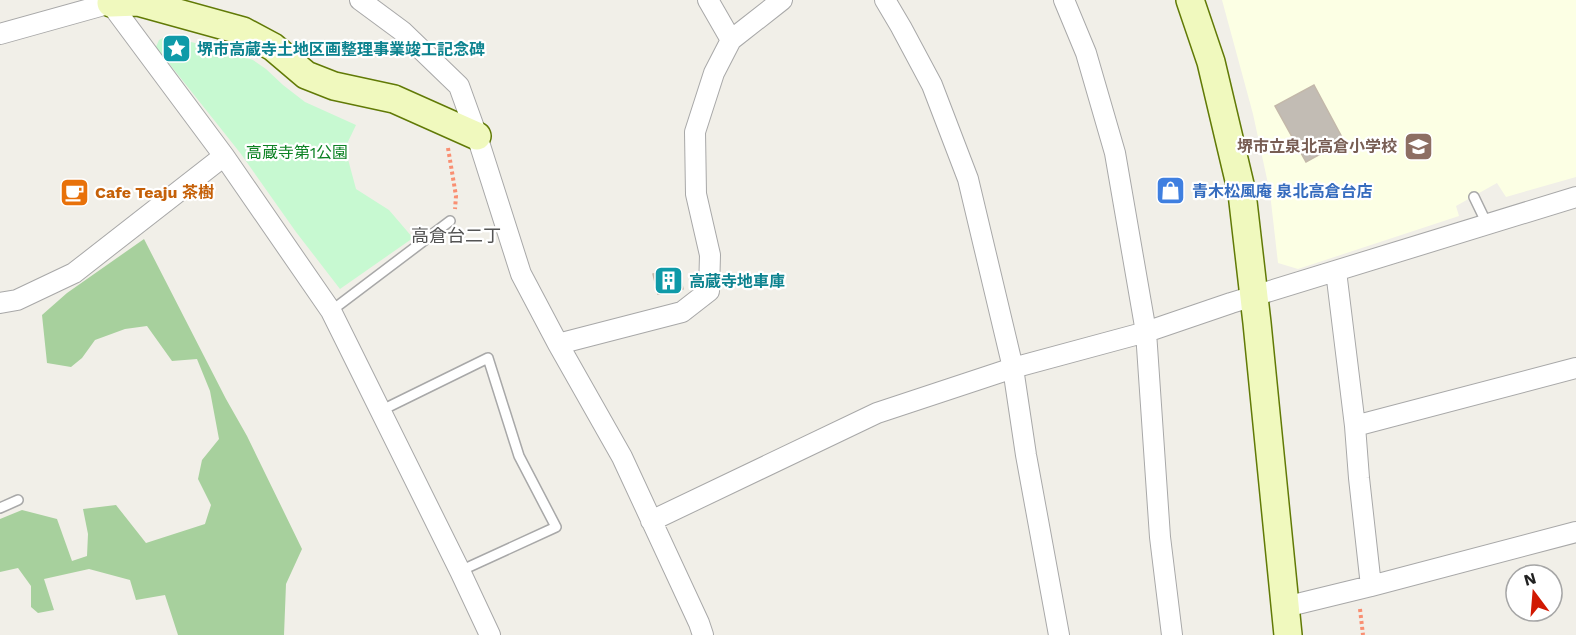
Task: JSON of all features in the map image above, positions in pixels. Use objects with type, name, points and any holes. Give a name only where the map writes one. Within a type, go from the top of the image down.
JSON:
[{"type":"street","points":[[360,0],[402,31],[459,86],[521,274],[622,457],[703,635]]},
{"type":"street","points":[[708,0],[731,40]]},
{"type":"street","points":[[558,344],[682,312],[709,291],[710,255],[696,194],[695,132],[714,74],[731,40],[782,0]]},
{"type":"street","points":[[885,0],[932,85],[968,179],[1013,368],[1026,455],[1059,635]]},
{"type":"street","points":[[1064,0],[1086,53],[1114,153],[1146,332],[1160,537],[1172,635]]},
{"type":"street","points":[[1190,0],[1211,62],[1242,193],[1288,635]]},
{"type":"street","points":[[0,34],[110,2],[138,2],[243,31],[273,47],[306,75],[334,86],[394,99],[477,136]]},
{"type":"street","points":[[110,2],[224,156],[331,311],[490,635]]},
{"type":"street","points":[[0,303],[16,300],[74,273],[224,156]]},
{"type":"street","points":[[651,522],[877,413],[1013,368],[1146,332],[1576,197]]},
{"type":"street","points":[[1336,271],[1371,586]]},
{"type":"street","points":[[1355,426],[1576,368]]},
{"type":"street","points":[[1285,606],[1371,586],[1576,532]]},
{"type":"lane","points":[[1474,197],[1487,225]]},
{"type":"lane","points":[[331,311],[450,220]]},
{"type":"lane","points":[[380,411],[488,358],[519,456],[556,527],[460,571]]},
{"type":"lane","points":[[0,508],[18,500]]},
{"type":"path","points":[[443,122],[456,195],[456,208],[450,220]]},
{"type":"shaded area","name":"堺市立泉北高倉小学校","points":[[1222,0],[1576,0],[1576,177],[1506,197],[1497,183],[1456,206],[1459,216],[1298,269],[1278,263],[1270,193],[1253,114]]},
{"type":"green space","name":"高蔵寺第1公園","points":[[167,36],[253,60],[305,102],[356,125],[345,148],[356,189],[389,210],[413,238],[340,289],[241,154],[156,47],[159,40]]},
{"type":"green space","points":[[144,239],[247,436],[302,549],[286,584],[284,635],[178,635],[165,595],[136,600],[130,580],[89,569],[44,579],[54,610],[38,613],[31,607],[31,586],[18,568],[0,572],[0,519],[22,510],[57,519],[72,561],[87,556],[88,534],[83,509],[116,505],[146,543],[205,524],[211,505],[198,479],[202,460],[219,439],[210,391],[197,359],[172,361],[147,326],[125,329],[95,340],[82,358],[71,367],[47,363],[42,315],[67,293]]},
{"type":"building","points":[[1314,85],[1344,141],[1306,162],[1275,106]]},
{"type":"building","name":"高蔵寺地車庫","points":[[678,268],[683,289],[658,294],[653,274]]},
{"type":"place","name":"堺市高蔵寺土地区画整理事業竣工記念碑","points":[[176,49]]},
{"type":"place","name":"堺市立泉北高倉小学校","points":[[1418,146]]},
{"type":"place","name":"青木松風庵 泉北高倉台店","points":[[1171,191]]},
{"type":"place","name":"Cafe Teaju 茶樹","points":[[74,192]]},
{"type":"place","name":"高蔵寺地車庫","points":[[668,281]]},
{"type":"district","name":"高倉台二丁","points":[[456,236]]}]
